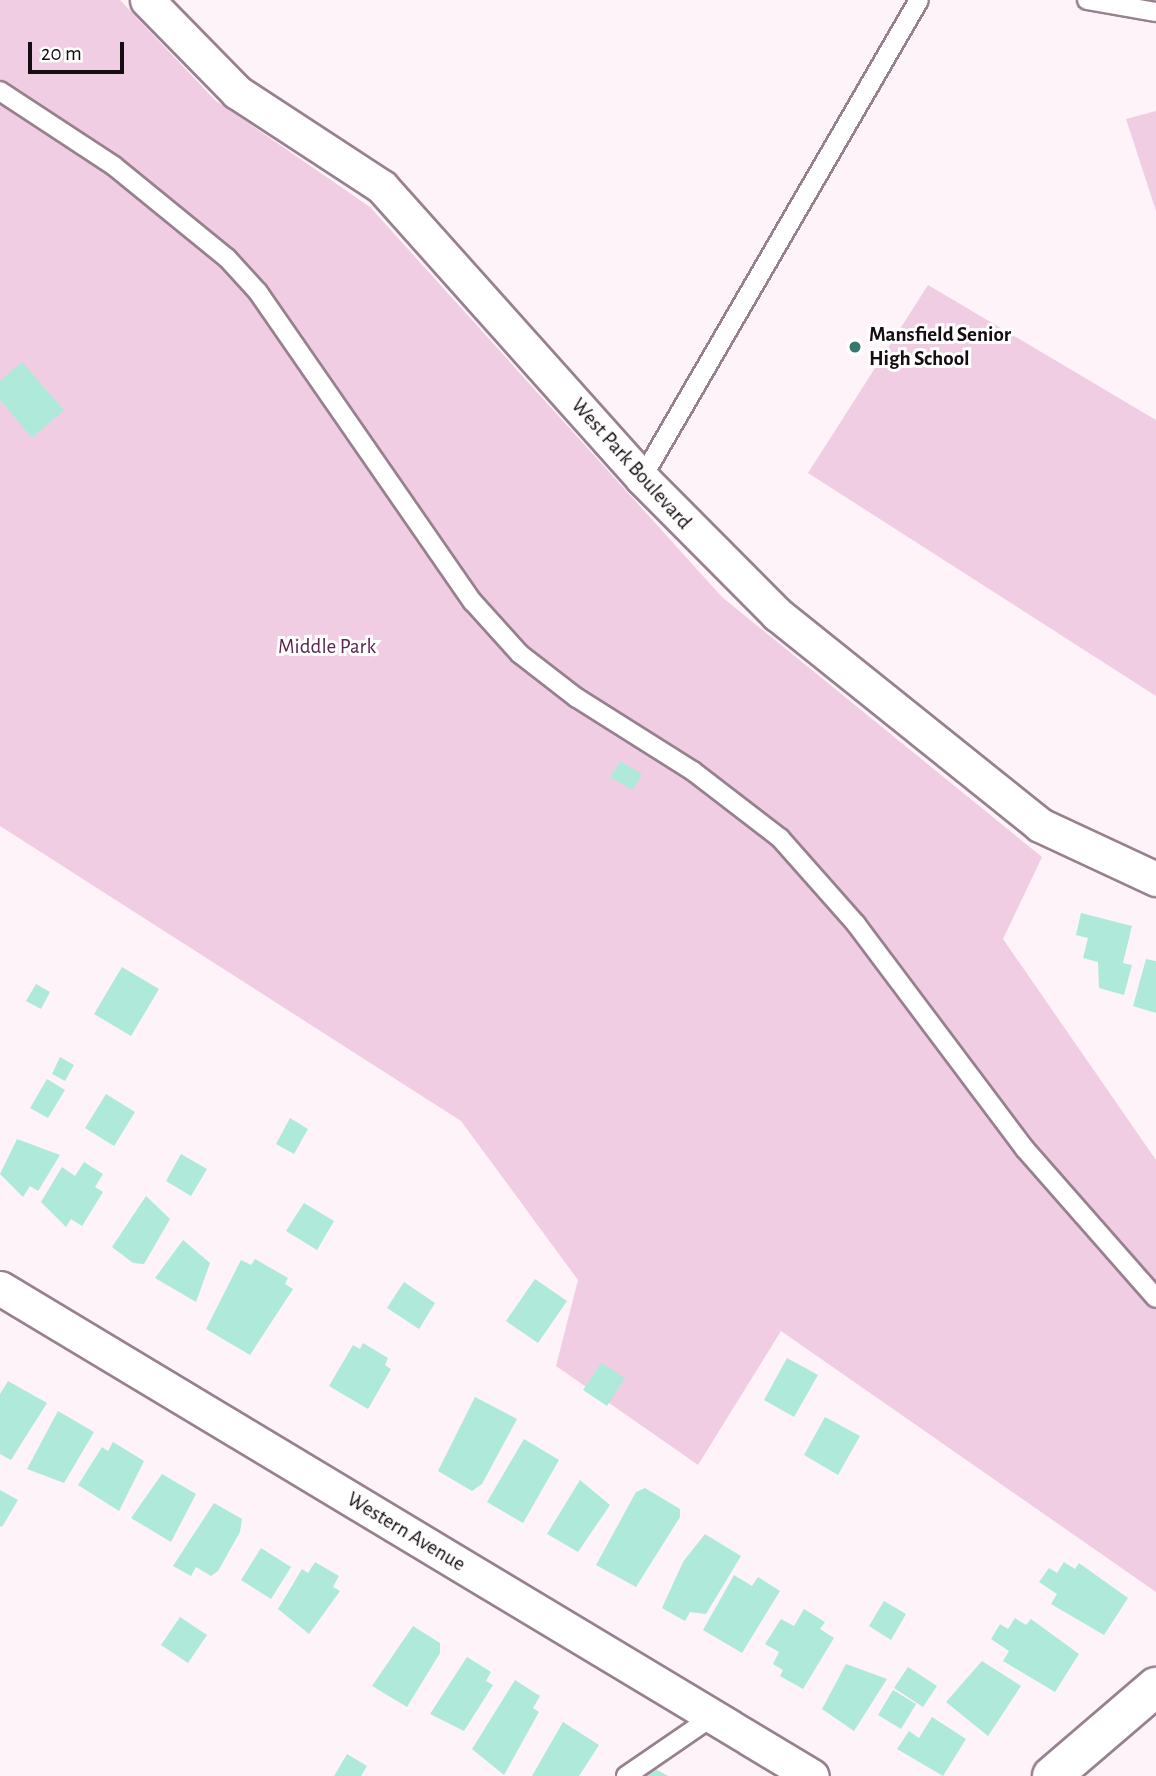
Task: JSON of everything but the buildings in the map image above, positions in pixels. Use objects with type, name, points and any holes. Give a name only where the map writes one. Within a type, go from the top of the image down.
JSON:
[{"type":"main road","points":[[1052,1776],[1156,1687]]},
{"type":"street","name":"West Park Boulevard","points":[[147,0],[237,92],[382,187],[642,478],[776,614],[987,785],[1068,842],[1156,879]]},
{"type":"street","name":"Western Avenue","points":[[0,1288],[812,1776]]},
{"type":"lane","points":[[642,478],[919,0]]},
{"type":"lane","points":[[1087,0],[1156,12]]},
{"type":"lane","points":[[0,91],[114,166],[227,258],[258,292],[473,602],[520,654],[577,698],[704,778],[780,838],[856,924],[1025,1149],[1156,1298]]},
{"type":"lane","points":[[626,1776],[712,1717]]},
{"type":"green space","name":"Middle Park","points":[[0,0],[120,0],[215,100],[370,207],[722,597],[1042,857],[1003,939],[1156,1160],[1156,1592],[781,1331],[698,1465],[556,1366],[578,1280],[461,1121],[0,826]]},
{"type":"green space","points":[[1156,111],[1156,211],[1126,119]]},
{"type":"green space","points":[[928,285],[1156,420],[1156,696],[808,473]]},
{"type":"place","name":"Mansfield Senior High School","points":[[855,347]]}]
